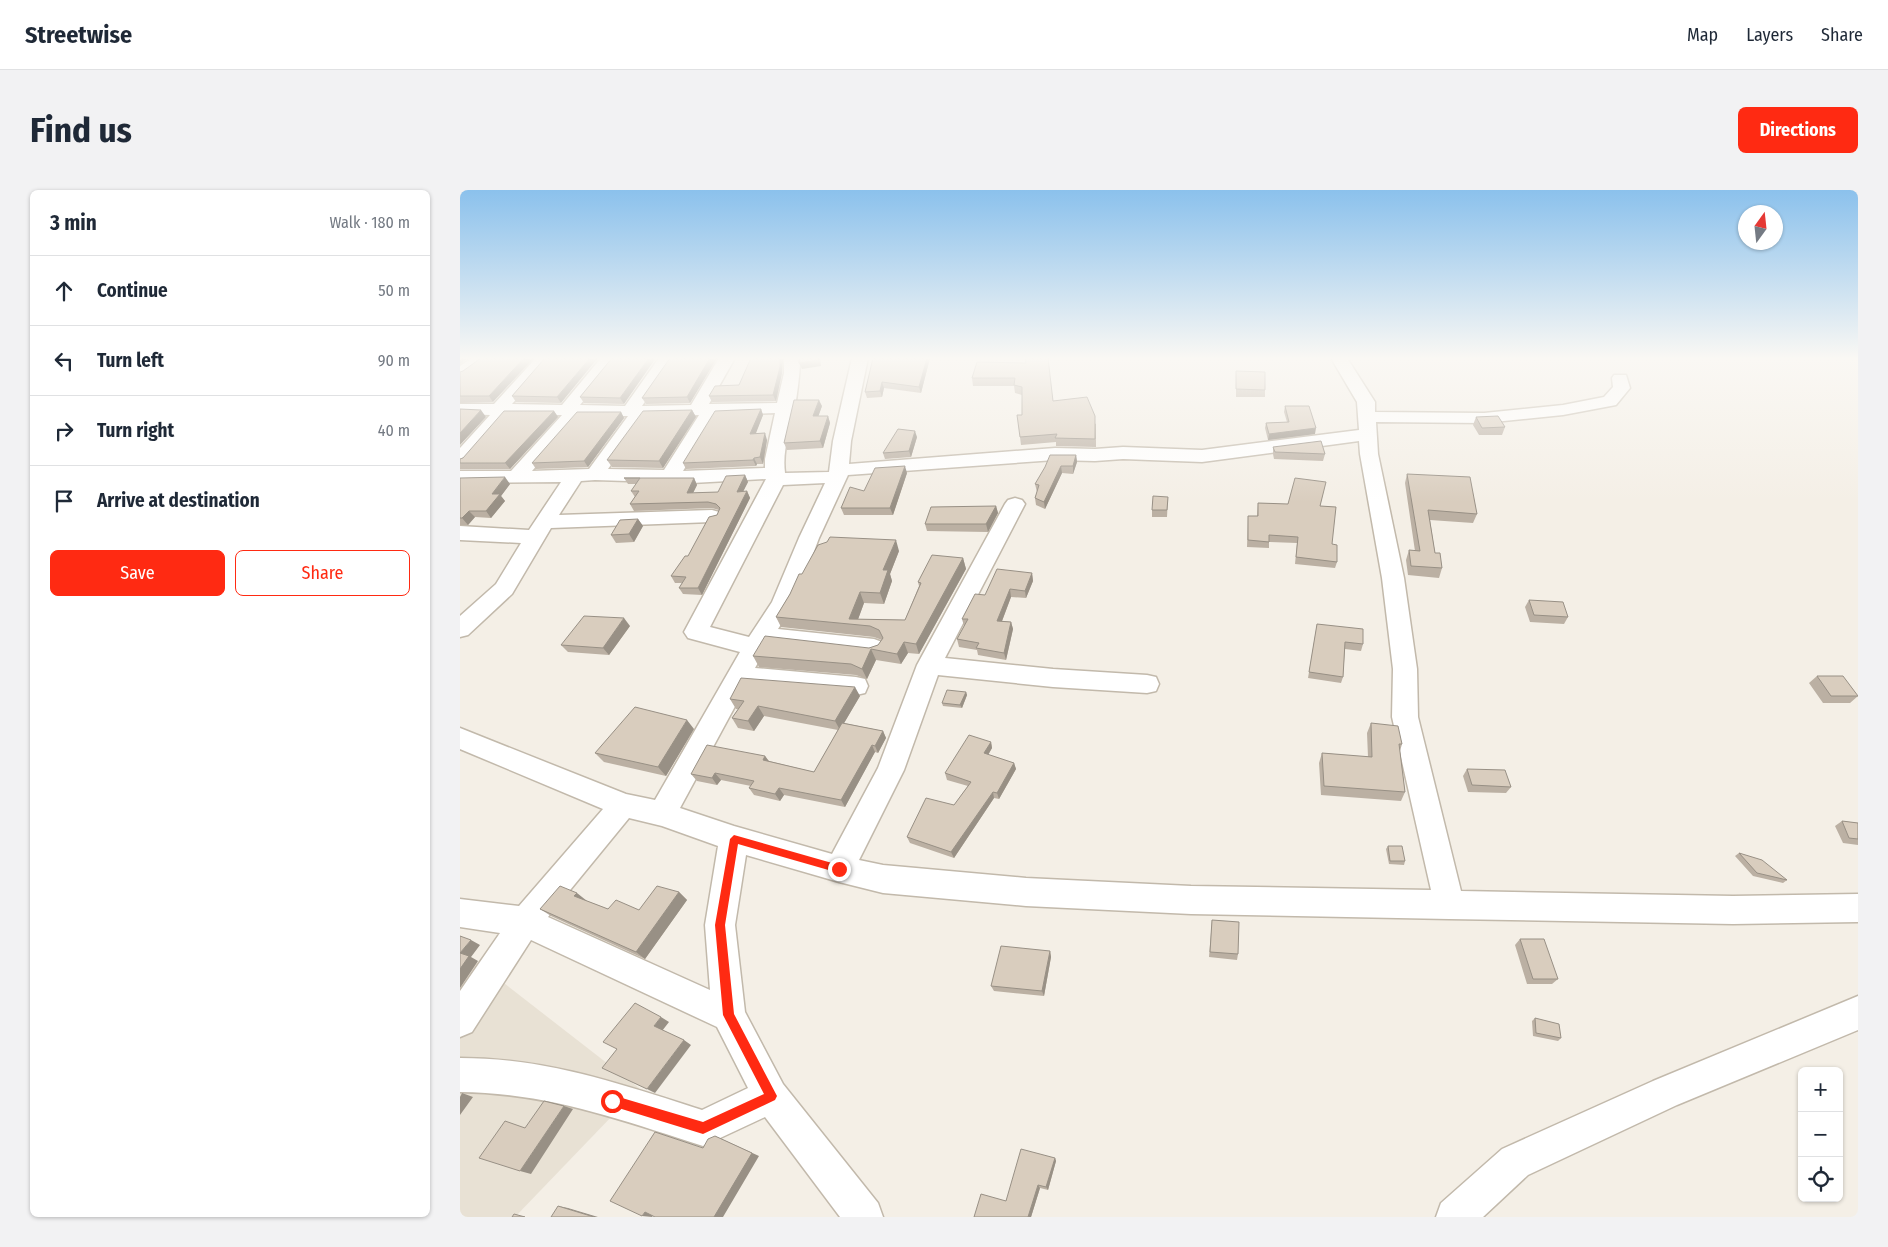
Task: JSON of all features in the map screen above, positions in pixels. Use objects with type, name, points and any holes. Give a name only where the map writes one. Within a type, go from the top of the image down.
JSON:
[{"type":"street","points":[[460,459],[505,406]]},
{"type":"street","points":[[517,476],[575,406]]},
{"type":"street","points":[[460,629],[504,589],[539,530],[639,406]]},
{"type":"street","points":[[671,475],[706,406]]},
{"type":"street","points":[[662,814],[782,604],[809,538],[839,473],[842,441],[850,406]]},
{"type":"street","points":[[1366,406],[1369,454],[1393,578],[1405,669],[1405,717],[1449,905]]},
{"type":"street","points":[[460,477],[585,475],[775,476],[839,473],[1055,454],[1095,455],[1123,453],[1202,456],[1368,426],[1484,418],[1563,410],[1584,406]]},
{"type":"street","points":[[462,411],[502,409],[636,411],[786,408],[774,459],[775,476],[696,632],[759,642],[874,648]]},
{"type":"street","points":[[839,869],[890,770],[929,665],[1014,504]]},
{"type":"street","points":[[460,533],[539,530],[712,516]]},
{"type":"street","points":[[929,665],[1052,678],[1147,684]]},
{"type":"street","points":[[740,676],[856,686]]},
{"type":"street","points":[[460,738],[623,805],[662,814],[734,839],[839,869],[883,878],[1026,892],[1191,900],[1732,910],[1858,908]]},
{"type":"street","points":[[460,1020],[524,922],[623,805]]},
{"type":"street","points":[[734,839],[720,925],[728,1015],[771,1096],[864,1217]]},
{"type":"street","points":[[460,913],[524,922],[728,1015]]},
{"type":"street","points":[[1456,1217],[1515,1162],[1665,1092],[1858,1013]]},
{"type":"street","points":[[460,1075],[487,1074],[556,1084],[703,1128],[771,1096]]},
{"type":"shaded area","points":[[460,949],[639,1088],[515,1217],[460,1217]]},
{"type":"building","points":[[793,406],[817,406],[813,416],[828,416],[820,441],[784,443]]},
{"type":"building","points":[[1022,406],[1091,406],[1095,416],[1095,439],[1055,438],[1057,434],[1020,437],[1017,415],[1022,415]]},
{"type":"building","points":[[1285,406],[1309,406],[1316,428],[1269,434],[1266,423],[1289,422]]},
{"type":"building","points":[[460,409],[481,410],[460,433]]},
{"type":"building","points":[[761,409],[750,434],[765,433],[760,457],[753,460],[683,463],[715,411]]},
{"type":"building","points":[[692,410],[659,461],[607,460],[643,411]]},
{"type":"building","points":[[504,411],[554,411],[505,463],[460,463],[460,459],[463,458]]},
{"type":"building","points":[[577,412],[621,412],[584,461],[532,463]]},
{"type":"building","points":[[1498,416],[1505,427],[1482,428],[1476,417]]},
{"type":"building","points":[[898,429],[915,431],[909,451],[883,453]]},
{"type":"building","points":[[1321,441],[1325,454],[1275,452],[1273,447]]},
{"type":"building","points":[[1050,455],[1076,455],[1073,466],[1061,466],[1044,502],[1035,498],[1039,485],[1035,484]]},
{"type":"building","points":[[905,466],[890,508],[841,508],[850,487],[864,491],[875,468]]},
{"type":"building","points":[[1407,474],[1470,477],[1477,514],[1428,510],[1435,553],[1440,553],[1442,568],[1411,566],[1409,550],[1420,551]]},
{"type":"building","points":[[745,475],[737,492],[747,491],[698,588],[679,588],[686,577],[671,576],[685,556],[688,556],[709,517],[717,515],[720,508],[716,504],[708,502],[630,504],[639,491],[631,491],[640,478],[694,478],[687,493],[718,492],[726,476]]},
{"type":"building","points":[[505,477],[492,494],[500,494],[486,511],[469,511],[460,518],[460,478]]},
{"type":"building","points":[[1295,478],[1326,482],[1320,506],[1336,507],[1332,544],[1337,545],[1337,562],[1296,557],[1298,537],[1269,535],[1269,542],[1248,540],[1248,516],[1258,516],[1258,503],[1288,504]]},
{"type":"building","points":[[1153,496],[1168,497],[1167,510],[1152,510]]},
{"type":"building","points":[[996,506],[986,524],[925,524],[931,507]]},
{"type":"building","points":[[638,519],[629,534],[611,535],[620,520]]},
{"type":"building","points":[[830,537],[896,540],[883,570],[888,570],[880,593],[860,592],[849,619],[905,620],[921,583],[918,582],[932,555],[963,558],[916,644],[904,642],[897,654],[871,649],[862,669],[851,664],[753,656],[765,636],[869,648],[878,645],[883,638],[879,630],[870,626],[776,617],[799,574],[802,574],[818,545],[827,542]]},
{"type":"building","points":[[997,569],[1032,573],[1025,591],[1010,589],[997,621],[1011,622],[1004,653],[976,648],[979,643],[957,639],[968,619],[962,619],[975,594],[985,595]]},
{"type":"building","points":[[1529,600],[1563,602],[1568,617],[1534,615]]},
{"type":"building","points":[[584,616],[624,618],[603,648],[561,645]]},
{"type":"building","points":[[1317,624],[1363,629],[1363,644],[1345,642],[1343,677],[1309,672]]},
{"type":"building","points":[[1817,676],[1843,676],[1858,696],[1831,696]]},
{"type":"building","points":[[741,678],[855,687],[835,721],[758,706],[748,721],[732,718],[744,701],[730,699]]},
{"type":"building","points":[[947,690],[966,692],[960,705],[942,703]]},
{"type":"building","points":[[635,707],[687,720],[658,767],[595,753]]},
{"type":"building","points":[[842,723],[883,731],[875,746],[872,745],[841,800],[779,788],[775,794],[749,788],[754,781],[715,773],[712,778],[691,774],[707,745],[765,756],[763,760],[814,772]]},
{"type":"building","points":[[1371,723],[1398,726],[1402,744],[1399,744],[1405,792],[1324,786],[1322,753],[1372,757]]},
{"type":"building","points":[[969,735],[991,742],[984,753],[1014,763],[997,793],[993,792],[951,852],[907,837],[926,798],[954,805],[971,782],[945,773]]},
{"type":"building","points":[[1467,769],[1505,770],[1511,787],[1472,785]]},
{"type":"building","points":[[1842,821],[1858,823],[1858,839],[1849,838]]},
{"type":"building","points":[[1388,846],[1402,846],[1405,861],[1390,861]]},
{"type":"building","points":[[1739,853],[1762,860],[1787,880],[1757,873]]},
{"type":"building","points":[[560,886],[577,893],[574,896],[608,909],[616,900],[639,910],[657,886],[679,892],[636,952],[540,909]]},
{"type":"building","points":[[1212,920],[1239,922],[1238,954],[1210,952]]},
{"type":"building","points":[[460,936],[471,940],[460,953]]},
{"type":"building","points":[[1520,939],[1544,939],[1558,979],[1533,979]]},
{"type":"building","points":[[1001,946],[1050,951],[1042,991],[991,986]]},
{"type":"building","points":[[460,953],[469,956],[460,969]]},
{"type":"building","points":[[635,1003],[661,1017],[654,1026],[684,1040],[647,1089],[602,1068],[617,1049],[603,1042]]},
{"type":"building","points":[[1535,1018],[1559,1024],[1561,1038],[1536,1033]]},
{"type":"building","points":[[544,1101],[564,1106],[520,1171],[479,1158],[505,1121],[525,1128]]},
{"type":"building","points":[[655,1132],[703,1148],[708,1139],[715,1136],[752,1153],[714,1217],[655,1217],[645,1212],[642,1216],[610,1201]]},
{"type":"building","points":[[1021,1149],[1055,1158],[1046,1187],[1038,1185],[1028,1217],[974,1217],[981,1194],[1006,1201]]},
{"type":"building","points":[[558,1206],[594,1217],[551,1217]]},
{"type":"building","points":[[514,1214],[525,1217],[512,1217]]},
{"type":"route","points":[[612,1101],[703,1128],[771,1096],[728,1015],[720,925],[734,839],[839,869]]}]
